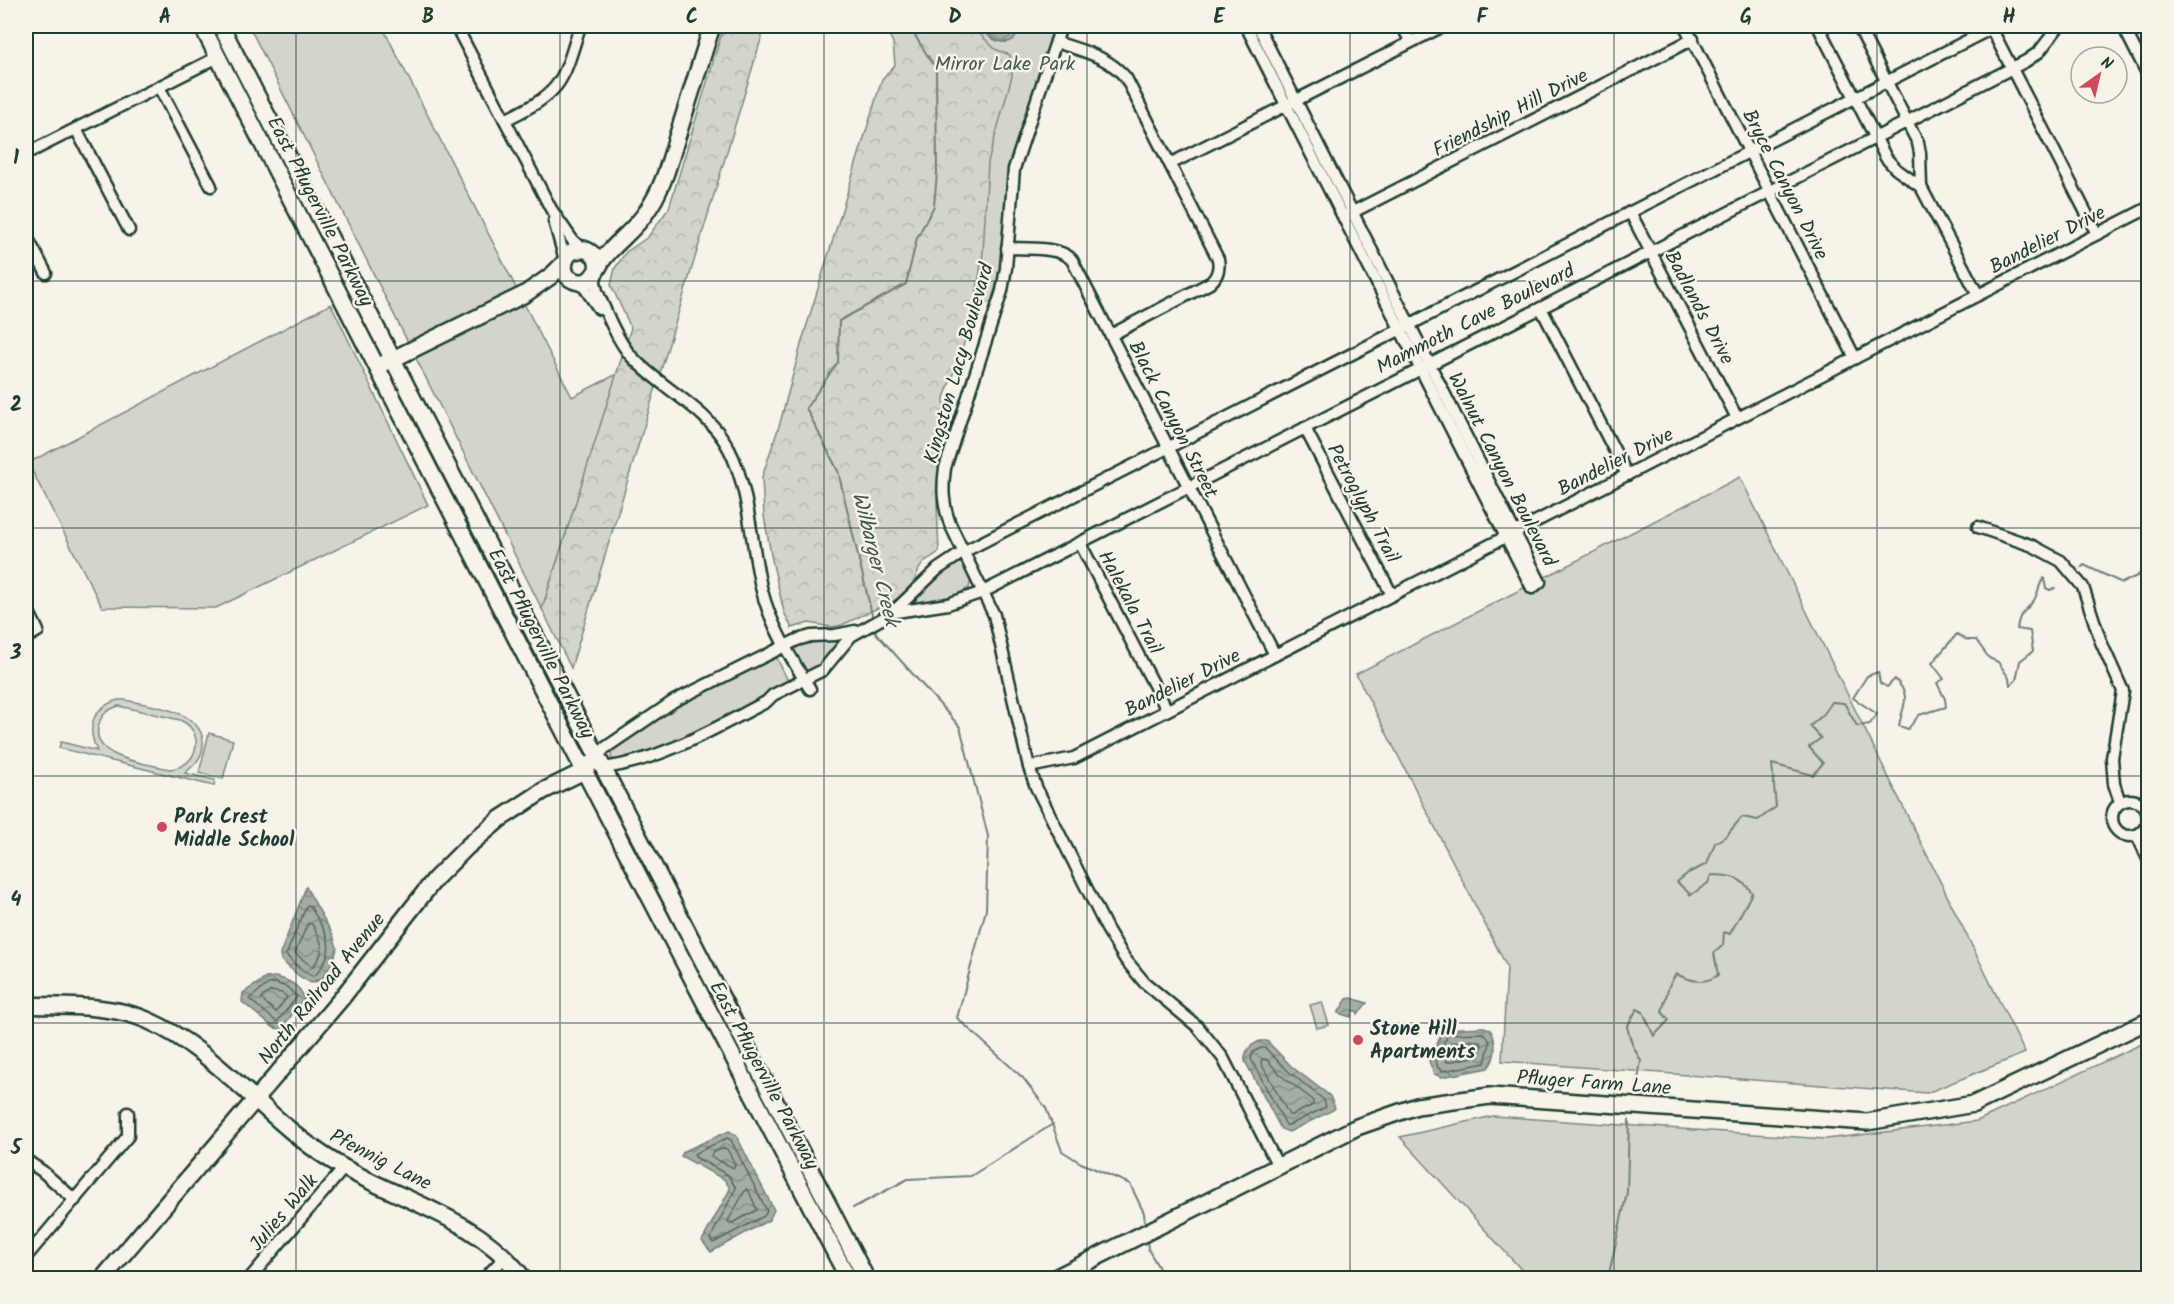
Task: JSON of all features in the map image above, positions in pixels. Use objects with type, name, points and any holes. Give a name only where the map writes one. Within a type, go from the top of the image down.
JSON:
[{"type":"street","name":"East Pflugerville Parkway","points":[[202,26],[584,771],[848,1278]]},
{"type":"street","name":"East Pflugerville Parkway","points":[[221,26],[866,1278]]},
{"type":"street","points":[[456,26],[550,209],[573,241],[594,254],[597,260],[595,282],[597,291],[626,350],[647,371],[704,417],[728,448],[738,471],[765,602],[784,646],[807,684]]},
{"type":"street","points":[[505,120],[537,105],[556,87],[567,69],[580,26]]},
{"type":"street","points":[[525,294],[536,293],[558,283],[587,281],[596,272],[604,257],[638,224],[662,187],[712,26]]},
{"type":"street","name":"Kingston Lacy Boulevard","points":[[1061,26],[1014,169],[1005,278],[945,468],[943,498],[945,511],[997,625],[1029,767],[1056,829],[1107,929],[1125,959],[1144,982],[1198,1027],[1223,1058],[1278,1166]]},
{"type":"street","name":"Walnut Canyon Boulevard","points":[[1246,26],[1291,103],[1510,534]]},
{"type":"street","name":"Walnut Canyon Boulevard","points":[[1258,26],[1291,103]]},
{"type":"street","points":[[1402,26],[1411,42]]},
{"type":"street","points":[[1170,164],[1443,26]]},
{"type":"street","name":"Bryce Canyon Drive","points":[[1686,26],[1855,358]]},
{"type":"street","points":[[1818,26],[1889,163],[1921,187]]},
{"type":"street","points":[[1858,26],[1919,147],[1921,187],[1978,295]]},
{"type":"street","points":[[1992,26],[2097,234]]},
{"type":"street","name":"Mammoth Cave Boulevard","points":[[584,771],[601,762],[626,763],[678,746],[766,702],[773,695],[807,684],[859,631],[892,613],[938,568],[965,551],[1992,26]]},
{"type":"street","name":"Mammoth Cave Boulevard","points":[[892,613],[948,604],[983,592],[2012,68],[2037,54],[2060,26]]},
{"type":"street","points":[[2123,26],[2148,75]]},
{"type":"street","name":"Friendship Hill Drive","points":[[1348,215],[1693,39]]},
{"type":"street","points":[[1056,42],[1101,57],[1118,68],[1126,78],[1220,267],[1214,280],[1205,287],[1111,335]]},
{"type":"street","points":[[26,154],[218,57]]},
{"type":"street","points":[[159,87],[211,186]]},
{"type":"street","points":[[76,129],[129,230]]},
{"type":"street","name":"Bandelier Drive","points":[[1029,767],[1074,758],[2148,208]]},
{"type":"street","points":[[550,209],[565,261],[565,272],[590,295],[621,341]]},
{"type":"street","name":"Badlands Drive","points":[[1630,212],[1737,418]]},
{"type":"street","points":[[26,235],[46,273]]},
{"type":"street","points":[[377,368],[525,294],[551,276],[574,250],[602,250],[620,242]]},
{"type":"street","name":"Black Canyon Street","points":[[1007,248],[1055,251],[1069,256],[1170,447],[1188,488],[1275,655]]},
{"type":"street","points":[[1541,308],[1627,475]]},
{"type":"street","name":"Petroglyph Trail","points":[[1305,428],[1392,595]]},
{"type":"street","points":[[1978,526],[2033,546],[2061,561],[2083,587],[2101,642],[2123,691],[2112,758],[2114,784],[2120,802]]},
{"type":"street","name":"Halekala Trail","points":[[1080,543],[1167,710]]},
{"type":"street","points":[[26,606],[39,631],[26,638]]},
{"type":"street","name":"Mammoth Cave Boulevard","points":[[601,762],[606,747],[667,705],[805,637],[859,631]]},
{"type":"street","name":"North Railroad Avenue","points":[[103,1278],[341,999],[435,879],[468,846],[500,819],[529,800],[584,771]]},
{"type":"street","points":[[2137,801],[2146,810],[2148,822],[2142,832],[2125,836],[2115,829],[2111,818],[2112,812],[2120,802],[2137,801]]},
{"type":"street","points":[[2137,835],[2148,859]]},
{"type":"street","name":"Pfennig Lane","points":[[26,1005],[88,1007],[117,1011],[144,1019],[185,1041],[302,1140],[344,1168],[455,1221],[504,1258],[523,1278]]},
{"type":"street","name":"Pfluger Farm Lane","points":[[1055,1278],[1357,1127],[1417,1106],[1490,1096],[1867,1122],[1974,1104],[2148,1021]]},
{"type":"street","points":[[739,1070],[755,1062]]},
{"type":"street","points":[[26,1257],[128,1136],[128,1113]]},
{"type":"street","points":[[26,1160],[75,1200]]},
{"type":"street","name":"Julies Walk","points":[[250,1278],[344,1168]]},
{"type":"street","points":[[485,1278],[504,1258]]},
{"type":"green space","points":[[249,26],[382,26],[572,397],[617,374],[542,609]]},
{"type":"green space","points":[[724,26],[765,26],[571,668],[542,609],[631,328],[611,285],[615,268],[626,252],[648,237],[669,208]]},
{"type":"green space","points":[[885,26],[973,26],[995,49],[1010,55],[1012,76],[988,162],[983,253],[973,313],[944,398],[944,449],[938,480],[937,504],[939,552],[924,562],[914,581],[901,597],[842,625],[832,627],[809,623],[792,628],[784,612],[772,560],[764,516],[762,477],[882,79],[895,65],[893,43]]},
{"type":"green space","name":"Mirror Lake Park","points":[[962,26],[1056,26],[1008,168],[1003,263],[991,302],[942,314]]},
{"type":"green space","points":[[331,304],[428,505],[216,608],[102,607],[28,463]]},
{"type":"green space","points":[[1740,477],[2025,1053],[1927,1093],[1502,1061],[1507,967],[1356,674]]},
{"type":"green space","points":[[959,562],[964,565],[971,579],[969,588],[948,599],[911,604],[940,573]]},
{"type":"green space","points":[[842,639],[826,662],[806,672],[794,651],[796,646],[806,640]]},
{"type":"green space","points":[[775,654],[788,681],[772,689],[764,698],[662,748],[622,760],[611,758],[612,749],[664,712]]},
{"type":"green space","points":[[125,700],[160,707],[193,722],[200,730],[203,746],[198,760],[185,773],[215,780],[214,786],[59,748],[61,742],[97,751],[92,726],[97,713],[109,704]],"holes":[[[119,706],[180,720],[194,733],[196,749],[187,763],[169,769],[134,761],[110,752],[102,745],[98,736],[99,724],[104,714]]]},
{"type":"green space","points":[[209,733],[233,740],[223,779],[199,773]]},
{"type":"green space","points":[[1322,1002],[1329,1025],[1317,1028],[1310,1005]]},
{"type":"green space","points":[[2148,1041],[2148,1278],[1529,1278],[1400,1137],[1493,1116],[1826,1139],[1977,1121]]},
{"type":"water","points":[[980,26],[1020,26],[1013,39],[1002,42],[990,37]]},
{"type":"water","points":[[306,887],[333,935],[337,948],[334,960],[321,980],[311,983],[281,960],[280,954]]},
{"type":"water","points":[[275,977],[293,984],[300,990],[304,999],[281,1029],[274,1028],[242,1002],[243,993],[266,978]]},
{"type":"water","points":[[1347,999],[1367,1003],[1358,1014],[1357,1011],[1353,1011],[1351,1017],[1338,1013]]},
{"type":"water","points":[[1484,1027],[1490,1029],[1495,1044],[1493,1059],[1488,1068],[1442,1077],[1434,1074],[1429,1061],[1444,1029]]},
{"type":"water","points":[[1260,1041],[1267,1041],[1292,1067],[1330,1096],[1335,1108],[1289,1132],[1281,1129],[1245,1061],[1249,1048]]},
{"type":"water","points":[[729,1131],[736,1135],[774,1210],[769,1220],[711,1252],[702,1241],[730,1189],[725,1180],[681,1156],[684,1151]]},
{"type":"waterway","name":"Wilbarger Creek","points":[[873,619],[838,471],[806,408],[838,362],[839,321],[906,284],[917,238],[934,206],[937,173],[936,69],[909,26]]},
{"type":"waterway","points":[[2082,567],[2084,565],[2122,583],[2139,575],[2148,559]]},
{"type":"waterway","points":[[1637,1086],[1641,1061],[1632,1044],[1627,1027],[1637,1009],[1643,1012],[1654,1036],[1669,1020],[1662,1012],[1669,986],[1676,974],[1697,981],[1708,980],[1718,975],[1714,953],[1723,945],[1724,932],[1730,934],[1752,893],[1740,880],[1724,876],[1711,875],[1708,883],[1691,895],[1677,882],[1688,873],[1707,864],[1715,843],[1726,836],[1742,817],[1758,820],[1776,807],[1772,764],[1813,775],[1823,763],[1809,747],[1821,738],[1810,726],[1823,715],[1832,702],[1844,703],[1857,726],[1870,724],[1877,714],[1853,698],[1867,676],[1878,672],[1880,683],[1887,687],[1895,679],[1904,691],[1905,702],[1899,726],[1908,729],[1919,715],[1946,707],[1945,699],[1937,683],[1944,679],[1932,663],[1957,634],[1967,640],[1976,640],[1989,658],[1998,662],[2009,678],[2010,685],[2016,680],[2020,661],[2033,651],[2030,631],[2017,629],[2020,618],[2034,600],[2044,578],[2046,588],[2050,590],[2055,588]]},
{"type":"waterway","name":"Wilbarger Creek","points":[[875,627],[876,633],[960,727],[988,836],[986,910],[957,1018],[1023,1078],[1046,1108],[1062,1151],[1081,1163],[1130,1184],[1144,1213],[1145,1225]]},
{"type":"waterway","points":[[1608,1278],[1627,1193],[1629,1120]]},
{"type":"waterway","points":[[853,1208],[908,1179],[971,1176],[1053,1124]]},
{"type":"waterway","name":"Wilbarger Creek","points":[[1147,1239],[1148,1249],[1160,1270],[1185,1278]]},
{"type":"place","name":"Park Crest Middle School","points":[[162,827]]},
{"type":"place","name":"Stone Hill Apartments","points":[[1358,1040]]}]
